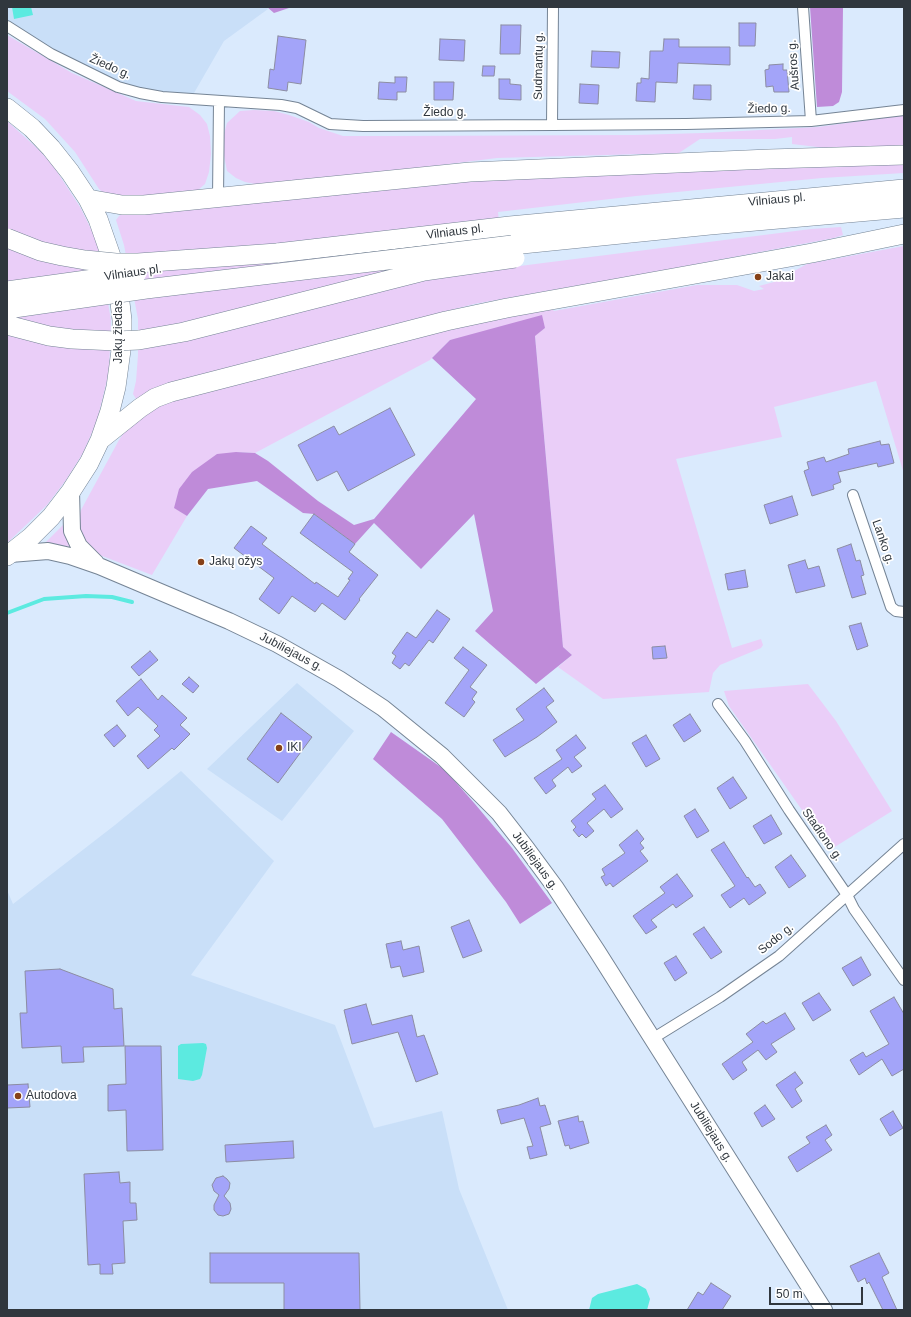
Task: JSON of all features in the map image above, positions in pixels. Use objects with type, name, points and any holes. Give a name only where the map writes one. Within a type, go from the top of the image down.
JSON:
[{"type":"highway","name":"Jakų žiedas","points":[[7,108],[32,128],[51,148],[70,172],[88,199],[104,234],[113,262],[122,320],[120,363],[116,386],[110,411],[100,440],[89,463],[71,491],[51,517],[31,537],[9,555]]},
{"type":"highway","points":[[88,199],[122,205],[144,205],[470,172],[769,159],[904,155]]},
{"type":"highway","name":"Vilniaus pl.","points":[[7,291],[277,253],[510,226],[904,189]]},
{"type":"highway","name":"Vilniaus pl.","points":[[7,309],[146,289],[514,251],[710,225],[904,208]]},
{"type":"highway","points":[[100,440],[154,398],[171,392],[432,324],[507,308],[804,254],[904,234]]},
{"type":"highway","points":[[7,238],[40,251],[85,260],[116,263],[138,263],[277,253]]},
{"type":"highway","points":[[7,325],[49,336],[72,339],[116,341],[139,340],[184,332],[424,271],[514,251]]},
{"type":"main road","points":[[71,491],[72,531],[79,546],[99,566]]},
{"type":"main road","name":"Jubiliejaus g.","points":[[9,555],[48,551],[70,556],[99,566],[229,621],[320,667],[383,708],[442,756],[499,813],[527,849],[576,919],[824,1310]]},
{"type":"street","name":"Sudmantų g.","points":[[552,125],[553,7]]},
{"type":"street","name":"Aušros g.","points":[[803,7],[811,121]]},
{"type":"street","name":"Žiedo g.","points":[[7,26],[51,54],[118,87],[162,97],[281,105],[297,108],[330,124],[362,126],[552,125],[811,121],[904,110]]},
{"type":"street","points":[[218,198],[219,101]]},
{"type":"street","name":"Lanko g.","points":[[853,495],[891,607],[896,611],[904,612]]},
{"type":"street","name":"Stadiono g.","points":[[718,704],[745,741],[789,810],[847,895],[854,909],[904,980]]},
{"type":"street","name":"Sodo g.","points":[[652,1039],[720,997],[779,956],[904,844]]},
{"type":"shaded area","points":[[7,7],[267,7],[268,9],[224,41],[190,100],[118,87],[7,26]]},
{"type":"shaded area","points":[[12,7],[31,7],[33,15],[14,19]]},
{"type":"shaded area","points":[[267,7],[292,7],[274,13]]},
{"type":"shaded area","points":[[810,7],[843,7],[842,92],[839,102],[833,106],[817,107]]},
{"type":"shaded area","points":[[7,35],[72,73],[136,101],[189,107],[200,115],[207,124],[210,136],[211,154],[209,172],[205,184],[198,190],[110,199],[99,189],[75,152],[45,119],[7,91]]},
{"type":"shaded area","points":[[240,111],[274,111],[289,115],[309,122],[319,128],[343,136],[635,135],[703,133],[818,127],[904,115],[904,147],[826,148],[792,144],[792,137],[775,139],[700,139],[679,153],[497,158],[345,177],[260,185],[245,182],[236,178],[227,171],[223,150],[224,134],[227,123]]},
{"type":"shaded area","points":[[7,121],[39,150],[54,167],[80,207],[97,241],[111,320],[109,372],[97,421],[83,453],[66,480],[47,505],[7,543]]},
{"type":"shaded area","points":[[796,164],[904,165],[904,173],[822,178],[636,196],[498,212],[504,268],[811,229],[841,227],[843,235],[834,238],[665,270],[474,304],[154,388],[142,397],[136,399],[133,394],[136,381],[138,355],[138,319],[124,245],[116,220],[122,214],[518,177]]},
{"type":"shaded area","points":[[904,246],[904,474],[876,381],[774,407],[782,437],[676,459],[732,648],[761,639],[763,645],[761,648],[720,665],[713,673],[709,692],[603,699],[558,667],[572,655],[563,647],[535,335],[545,328],[450,340],[430,360],[255,453],[236,452],[175,508],[187,516],[152,575],[97,554],[86,545],[81,533],[78,522],[81,510],[119,440],[131,422],[148,408],[491,317],[550,307],[554,311],[697,285],[737,285],[754,291],[764,289],[759,286],[774,282],[807,264]]},
{"type":"shaded area","points":[[542,315],[545,328],[535,336],[563,647],[572,655],[536,684],[475,631],[493,611],[474,514],[421,569],[374,523],[355,544],[314,514],[303,513],[257,481],[208,489],[187,516],[174,508],[179,489],[192,472],[217,454],[236,452],[255,453],[268,461],[318,501],[354,525],[374,519],[476,399],[432,358],[450,340]]},
{"type":"shaded area","points":[[63,525],[69,543],[75,550],[44,544]]},
{"type":"shaded area","points":[[297,683],[354,731],[282,821],[207,769]]},
{"type":"shaded area","points":[[808,684],[836,721],[892,811],[830,850],[729,706],[724,691]]},
{"type":"shaded area","points":[[391,732],[445,770],[512,848],[552,903],[520,924],[506,902],[442,819],[373,759]]},
{"type":"shaded area","points":[[181,771],[274,861],[191,975],[335,1025],[374,1128],[442,1111],[459,1189],[508,1310],[7,1310],[7,890],[13,904],[115,825]]},
{"type":"shaded area","points":[[181,1044],[206,1044],[207,1048],[200,1079],[193,1081],[178,1079],[178,1046]]},
{"type":"shaded area","points":[[637,1284],[646,1289],[650,1299],[647,1310],[589,1310],[592,1298],[598,1294]]},
{"type":"building","points":[[739,23],[756,23],[755,46],[739,46]]},
{"type":"building","points":[[501,25],[521,25],[520,54],[500,54]]},
{"type":"building","points":[[278,36],[306,40],[301,84],[288,82],[287,91],[268,88],[270,69],[274,70]]},
{"type":"building","points":[[440,39],[465,40],[464,61],[439,60]]},
{"type":"building","points":[[664,39],[679,39],[679,47],[730,47],[730,65],[678,63],[677,83],[656,82],[655,102],[636,101],[637,83],[641,83],[641,78],[649,79],[650,51],[663,51]]},
{"type":"building","points":[[592,51],[620,52],[619,68],[591,67]]},
{"type":"building","points":[[783,64],[783,70],[787,70],[789,92],[774,92],[773,86],[766,87],[765,70],[769,69],[769,65]]},
{"type":"building","points":[[483,66],[495,66],[494,76],[482,76]]},
{"type":"building","points":[[395,77],[407,77],[406,92],[397,92],[397,100],[378,99],[379,82],[395,83]]},
{"type":"building","points":[[499,79],[510,79],[510,84],[521,85],[521,100],[499,99]]},
{"type":"building","points":[[434,82],[454,82],[453,100],[434,100]]},
{"type":"building","points":[[580,84],[599,85],[598,104],[579,103]]},
{"type":"building","points":[[694,85],[711,85],[711,100],[693,99]]},
{"type":"building","points":[[390,408],[415,455],[348,491],[337,471],[317,481],[298,445],[334,426],[339,435]]},
{"type":"building","points":[[880,441],[881,445],[889,444],[894,463],[878,467],[877,463],[838,472],[841,482],[833,485],[834,489],[812,496],[804,471],[809,469],[807,462],[824,457],[826,462],[849,454],[848,449]]},
{"type":"building","points":[[792,496],[798,515],[770,524],[764,505]]},
{"type":"building","points":[[314,514],[355,544],[349,552],[378,575],[345,620],[322,603],[315,612],[292,596],[279,614],[259,599],[274,578],[234,548],[251,526],[267,538],[262,544],[315,584],[316,582],[338,597],[350,580],[348,579],[353,572],[300,533]]},
{"type":"building","points":[[851,544],[856,561],[860,560],[864,575],[861,576],[866,594],[852,598],[837,549]]},
{"type":"building","points":[[805,560],[808,569],[819,566],[825,586],[796,593],[788,565]]},
{"type":"building","points":[[745,570],[748,587],[728,590],[725,574]]},
{"type":"building","points":[[437,610],[450,619],[433,643],[429,640],[409,666],[405,663],[400,669],[392,663],[396,656],[392,653],[407,632],[416,638]]},
{"type":"building","points":[[861,623],[868,646],[857,650],[849,626]]},
{"type":"building","points":[[665,646],[667,658],[653,659],[652,647]]},
{"type":"building","points":[[463,647],[487,665],[470,687],[477,692],[472,699],[475,702],[464,717],[445,703],[469,670],[454,658]]},
{"type":"building","points":[[150,651],[158,660],[139,676],[131,667]]},
{"type":"building","points":[[189,677],[199,686],[193,693],[182,684]]},
{"type":"building","points":[[141,679],[158,700],[162,695],[187,718],[180,725],[190,734],[174,750],[172,748],[148,769],[137,756],[160,736],[154,730],[158,726],[138,707],[128,716],[116,701]]},
{"type":"building","points":[[544,688],[554,701],[546,707],[557,722],[537,737],[505,757],[493,740],[524,720],[516,709]]},
{"type":"building","name":"IKI","points":[[281,713],[312,737],[278,783],[247,759]]},
{"type":"building","points":[[690,714],[701,731],[684,742],[673,725]]},
{"type":"building","points":[[117,725],[126,736],[114,747],[104,735]]},
{"type":"building","points":[[576,735],[586,748],[574,757],[582,766],[572,773],[568,767],[552,780],[556,786],[546,794],[534,778],[562,759],[556,750]]},
{"type":"building","points":[[646,735],[660,759],[646,767],[632,743]]},
{"type":"building","points":[[733,777],[747,798],[730,809],[717,788]]},
{"type":"building","points":[[605,785],[623,809],[611,818],[604,809],[587,823],[594,831],[586,838],[582,834],[579,837],[573,830],[576,827],[571,821],[596,799],[592,794]]},
{"type":"building","points":[[695,809],[709,831],[697,838],[684,816]]},
{"type":"building","points":[[771,815],[782,834],[764,844],[753,826]]},
{"type":"building","points":[[637,830],[644,839],[640,843],[644,848],[640,851],[648,861],[613,887],[610,883],[606,886],[601,877],[605,875],[602,869],[625,853],[619,845]]},
{"type":"building","points":[[724,842],[747,878],[748,877],[755,887],[760,884],[766,893],[749,905],[744,898],[730,908],[721,895],[735,886],[711,850]]},
{"type":"building","points":[[791,855],[806,876],[789,888],[775,867]]},
{"type":"building","points":[[677,874],[693,896],[676,908],[673,904],[651,920],[657,927],[646,934],[633,916],[665,893],[660,887]]},
{"type":"building","points":[[469,920],[482,951],[463,958],[451,927]]},
{"type":"building","points":[[704,927],[722,952],[711,959],[693,934]]},
{"type":"building","points":[[401,941],[403,950],[419,946],[424,972],[403,977],[400,966],[391,968],[386,944]]},
{"type":"building","points":[[676,956],[687,973],[675,981],[664,963]]},
{"type":"building","points":[[861,957],[871,975],[853,986],[842,968]]},
{"type":"building","points":[[60,969],[113,989],[114,1009],[122,1008],[124,1046],[83,1047],[84,1062],[62,1063],[61,1046],[22,1048],[20,1013],[27,1013],[25,971]]},
{"type":"building","points":[[819,993],[831,1010],[813,1021],[802,1003]]},
{"type":"building","points":[[894,997],[904,1014],[904,1069],[892,1076],[882,1059],[859,1075],[850,1060],[863,1052],[866,1057],[889,1044],[870,1011]]},
{"type":"building","points":[[366,1004],[372,1025],[412,1015],[417,1037],[424,1035],[438,1074],[416,1082],[398,1032],[352,1044],[344,1010]]},
{"type":"building","points":[[785,1013],[795,1029],[771,1044],[777,1052],[766,1060],[758,1050],[742,1062],[747,1070],[733,1080],[722,1064],[753,1042],[746,1034],[763,1021],[766,1024]]},
{"type":"building","points":[[125,1046],[161,1046],[163,1150],[127,1151],[126,1110],[108,1111],[108,1085],[126,1084]]},
{"type":"building","points":[[795,1072],[803,1083],[795,1089],[802,1101],[792,1108],[776,1085]]},
{"type":"building","points":[[28,1084],[30,1107],[7,1108],[7,1085]]},
{"type":"building","points":[[538,1098],[540,1106],[545,1105],[551,1124],[540,1127],[547,1155],[530,1159],[527,1147],[533,1146],[524,1118],[501,1124],[497,1110],[519,1105]]},
{"type":"building","points":[[765,1105],[775,1119],[762,1127],[754,1113]]},
{"type":"building","points":[[893,1111],[903,1128],[890,1136],[880,1119]]},
{"type":"building","points":[[578,1116],[579,1122],[583,1121],[589,1143],[570,1149],[569,1145],[565,1146],[558,1121]]},
{"type":"building","points":[[826,1125],[832,1135],[825,1140],[832,1150],[797,1172],[788,1157],[810,1143],[806,1137]]},
{"type":"building","points":[[293,1141],[294,1158],[226,1162],[225,1145]]},
{"type":"building","points":[[119,1172],[120,1183],[130,1182],[130,1203],[136,1203],[137,1220],[123,1221],[125,1263],[112,1264],[113,1274],[100,1274],[100,1264],[88,1265],[84,1174]]},
{"type":"building","points":[[223,1176],[230,1183],[229,1189],[224,1196],[230,1203],[231,1209],[229,1214],[223,1216],[218,1215],[214,1210],[214,1205],[219,1195],[214,1191],[212,1185],[216,1178]]},
{"type":"building","points":[[210,1253],[359,1253],[360,1310],[284,1310],[284,1283],[210,1283]]},
{"type":"building","points":[[879,1253],[889,1273],[882,1277],[897,1310],[883,1310],[869,1282],[867,1284],[865,1278],[858,1282],[850,1266]]},
{"type":"building","points":[[711,1283],[731,1296],[722,1310],[687,1310],[698,1292],[703,1295]]},
{"type":"waterway","points":[[7,613],[44,599],[86,596],[112,597],[132,602]]},
{"type":"place","name":"Jakai","points":[[758,277]]},
{"type":"place","name":"Jakų ožys","points":[[201,562]]},
{"type":"place","name":"IKI","points":[[279,748]]},
{"type":"place","name":"Autodova","points":[[18,1096]]}]
